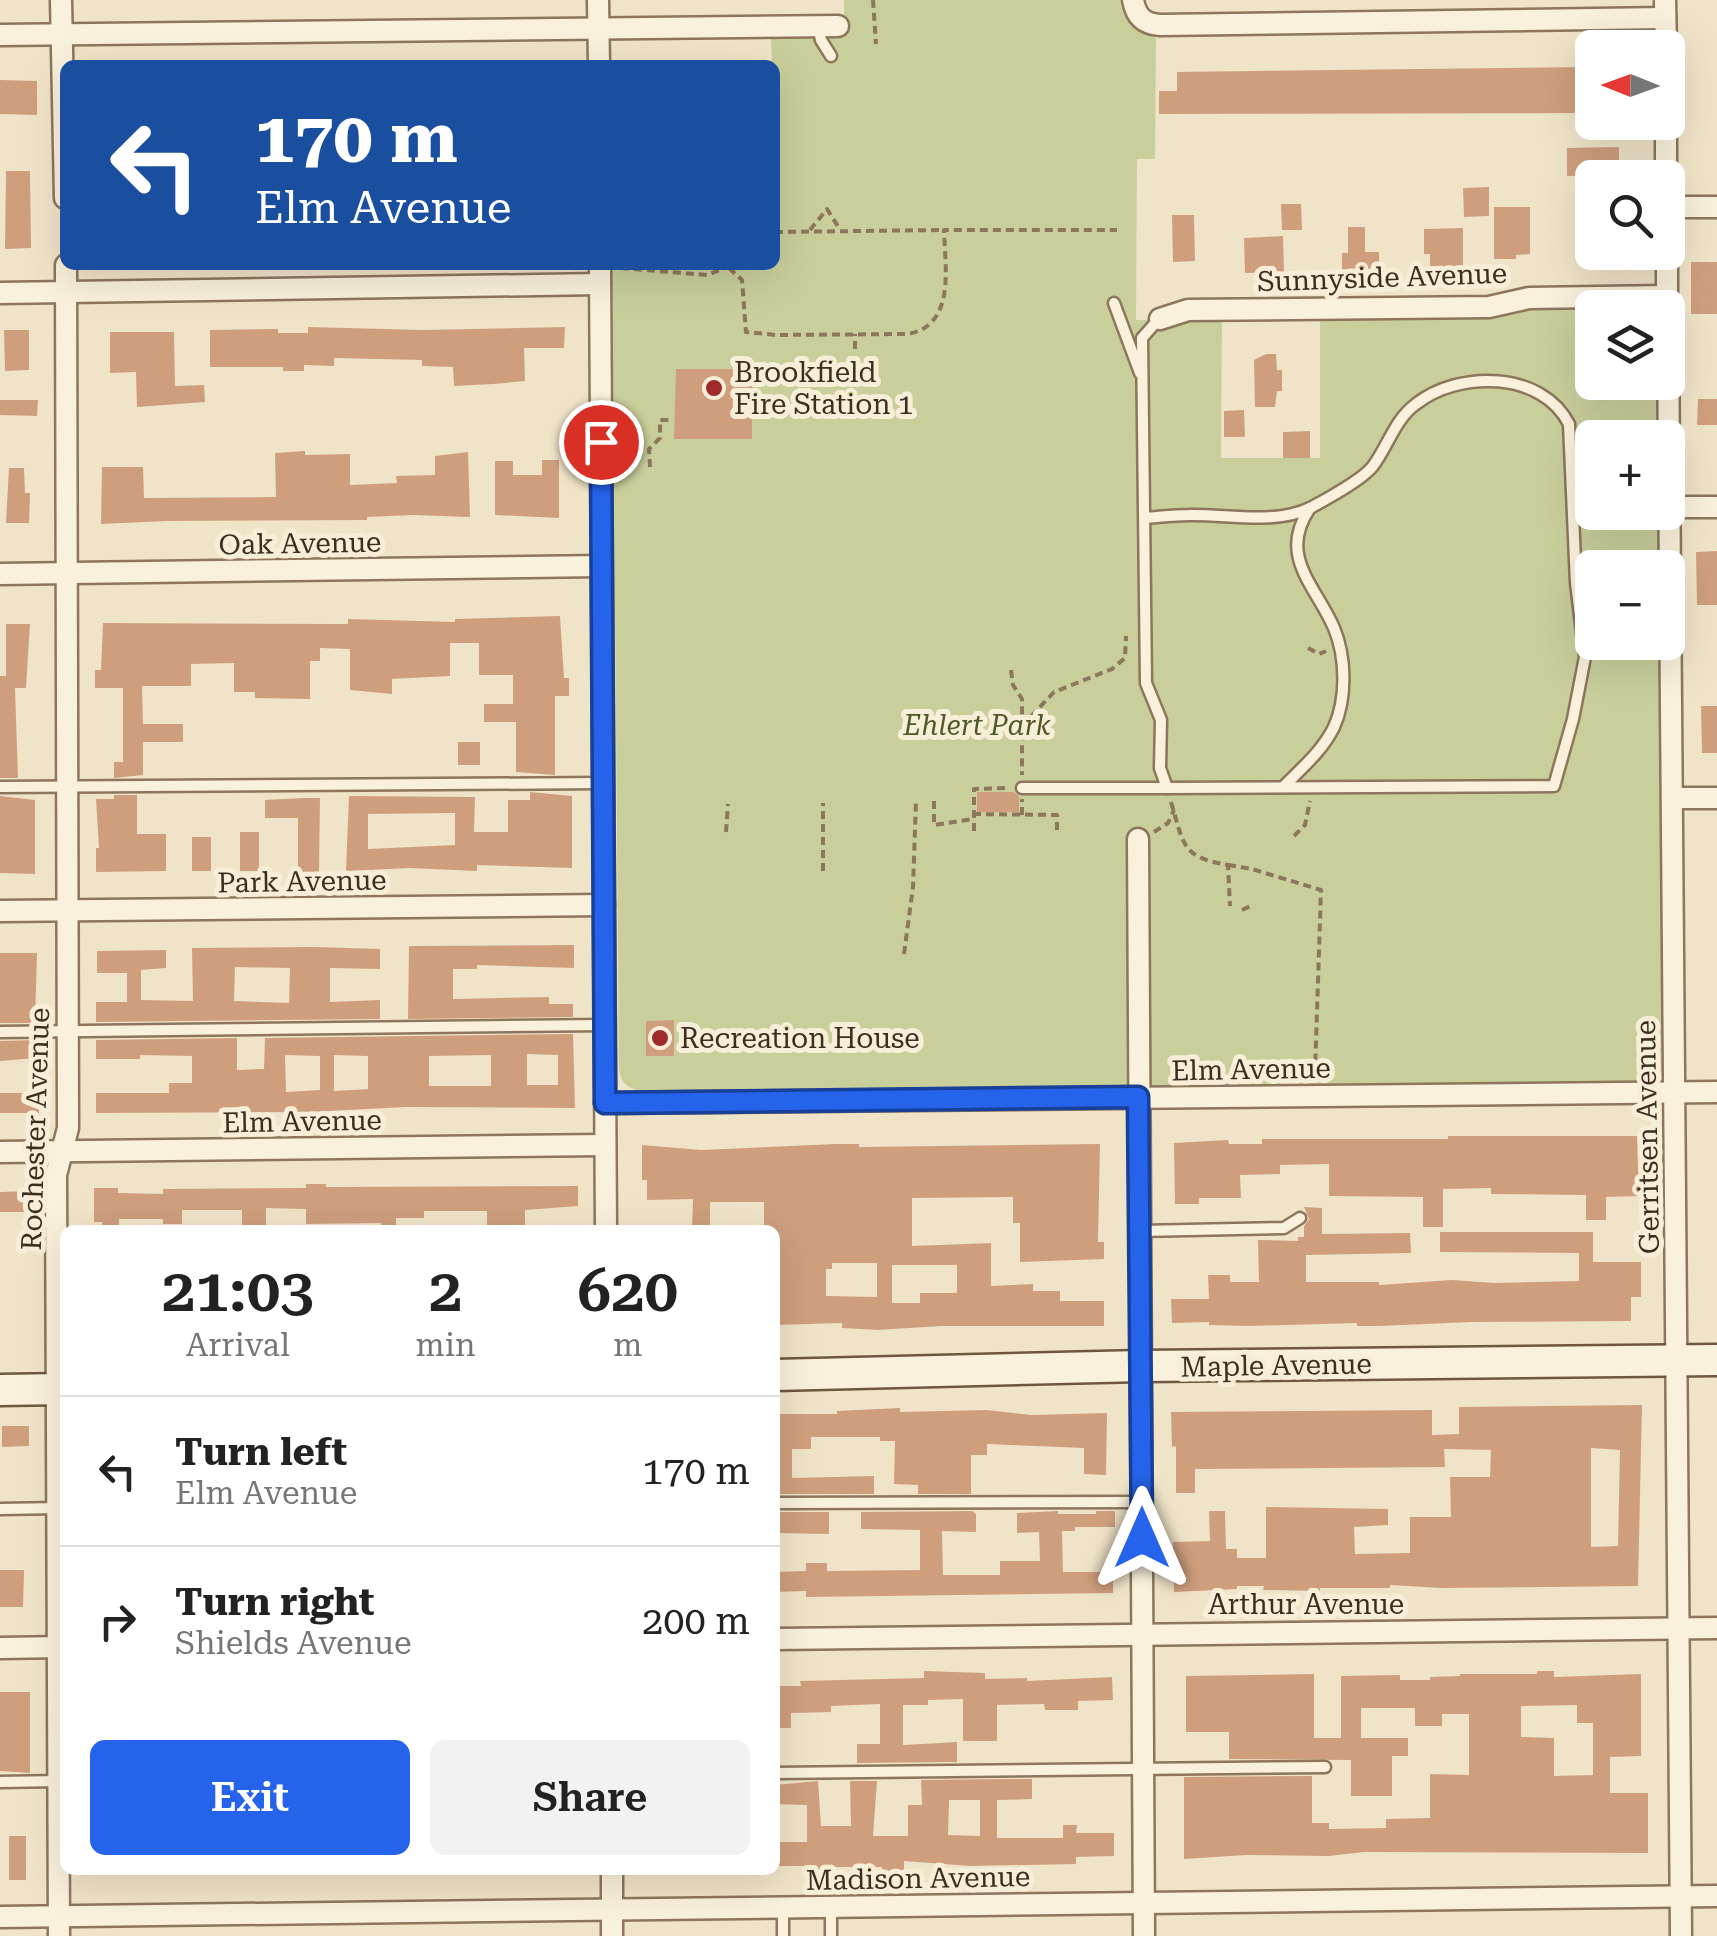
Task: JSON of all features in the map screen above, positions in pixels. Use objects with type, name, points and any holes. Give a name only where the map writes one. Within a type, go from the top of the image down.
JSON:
[{"type":"street","points":[[61,0],[62,60]]},
{"type":"street","points":[[598,0],[599,60]]},
{"type":"street","points":[[1136,9],[1149,24],[1160,26],[1665,9]]},
{"type":"street","points":[[0,36],[828,26]]},
{"type":"street","points":[[1685,207],[1717,207]]},
{"type":"street","name":"Rochester Avenue","points":[[60,1318],[56,1175],[68,1128],[66,270]]},
{"type":"street","points":[[0,293],[607,272],[601,566],[606,1225]]},
{"type":"street","name":"Sunnyside Avenue","points":[[1160,319],[1188,310],[1489,307],[1530,298],[1575,299]]},
{"type":"street","points":[[1685,508],[1717,507]]},
{"type":"street","name":"Gerritsen Avenue","points":[[1670,530],[1682,1936]]},
{"type":"street","name":"Oak Avenue","points":[[0,574],[601,566]]},
{"type":"street","points":[[1672,798],[1717,798]]},
{"type":"street","points":[[1144,1936],[1138,1097],[1146,835]]},
{"type":"street","name":"Park Avenue","points":[[0,912],[604,905]]},
{"type":"street","name":"Elm Avenue","points":[[605,1103],[1717,1092]]},
{"type":"street","name":"Elm Avenue","points":[[0,1152],[606,1145]]},
{"type":"street","name":"Maple Avenue","points":[[780,1376],[1141,1366],[1717,1360]]},
{"type":"street","points":[[0,1390],[60,1389]]},
{"type":"street","name":"Arthur Avenue","points":[[780,1639],[1717,1628]]},
{"type":"street","points":[[0,1648],[60,1647]]},
{"type":"street","name":"Rochester Avenue","points":[[59,1926],[60,1875]]},
{"type":"street","points":[[612,1875],[612,1936]]},
{"type":"street","name":"Madison Avenue","points":[[0,1917],[59,1926],[783,1906],[1717,1896]]},
{"type":"lane","points":[[828,26],[821,40],[830,56]]},
{"type":"lane","points":[[1114,303],[1142,379]]},
{"type":"lane","points":[[1160,319],[1142,338],[1146,683],[1161,720],[1160,768],[1167,788]]},
{"type":"lane","points":[[1022,788],[1554,786],[1573,719],[1584,657],[1576,583],[1569,424],[1564,414],[1530,386],[1466,382],[1446,385],[1401,418],[1371,469],[1360,480],[1310,508],[1286,516],[1144,518]]},
{"type":"lane","points":[[1283,786],[1312,759],[1332,731],[1342,694],[1340,647],[1332,624],[1298,563],[1302,519],[1310,508]]},
{"type":"lane","points":[[0,788],[603,783]]},
{"type":"lane","points":[[0,1032],[604,1026]]},
{"type":"lane","points":[[1140,1230],[1284,1228],[1300,1218]]},
{"type":"lane","points":[[780,1503],[1142,1502]]},
{"type":"lane","points":[[0,1508],[60,1508]]},
{"type":"lane","points":[[780,1773],[1325,1768]]},
{"type":"lane","points":[[0,1782],[60,1781]]},
{"type":"lane","points":[[783,1906],[783,1936]]},
{"type":"lane","points":[[831,1906],[831,1936]]},
{"type":"path","points":[[873,0],[876,44]]},
{"type":"path","points":[[810,230],[827,209],[840,230]]},
{"type":"path","points":[[734,270],[742,280],[746,332],[776,336],[920,332],[940,315],[944,298],[944,230]]},
{"type":"path","points":[[780,232],[1117,230]]},
{"type":"path","points":[[607,272],[707,275],[722,270]]},
{"type":"path","points":[[854,349],[855,334]]},
{"type":"path","points":[[650,467],[649,449],[660,438],[660,420],[674,420]]},
{"type":"path","points":[[1022,726],[1054,692],[1112,669],[1125,658],[1126,636]]},
{"type":"path","points":[[1308,648],[1319,654],[1340,647]]},
{"type":"path","points":[[974,831],[974,788],[1022,788],[1022,699],[1013,685],[1011,670]]},
{"type":"path","points":[[1294,836],[1305,825],[1311,786]]},
{"type":"path","points":[[1167,788],[1184,844],[1195,857],[1320,890],[1315,1072]]},
{"type":"path","points":[[904,954],[913,887],[916,801]]},
{"type":"path","points":[[934,801],[934,825],[973,817],[1057,814],[1057,830]]},
{"type":"path","points":[[823,802],[823,871]]},
{"type":"path","points":[[726,832],[728,804]]},
{"type":"path","points":[[1146,835],[1168,823],[1174,810]]},
{"type":"path","points":[[1228,865],[1230,906]]},
{"type":"path","points":[[1242,910],[1254,905]]},
{"type":"green space","name":"Ehlert Park","points":[[844,0],[1120,0],[1132,25],[1156,38],[1155,159],[1137,159],[1136,320],[1222,321],[1221,458],[1320,458],[1320,320],[1487,318],[1525,310],[1575,309],[1575,400],[1659,400],[1659,420],[1575,420],[1575,530],[1660,530],[1660,550],[1575,550],[1575,660],[1661,660],[1661,1072],[1647,1081],[641,1091],[628,1087],[619,1069],[612,270],[780,270],[780,60],[772,60],[771,39],[844,38]]},
{"type":"building","points":[[1575,67],[1575,113],[1159,114],[1159,91],[1177,91],[1177,72]]},
{"type":"building","points":[[0,80],[37,81],[37,115],[0,114]]},
{"type":"building","points":[[1619,147],[1619,160],[1575,160],[1575,176],[1567,176],[1567,148]]},
{"type":"building","points":[[6,171],[30,171],[31,248],[5,249]]},
{"type":"building","points":[[1489,187],[1489,216],[1464,217],[1463,188]]},
{"type":"building","points":[[1281,204],[1301,204],[1302,230],[1282,230]]},
{"type":"building","points":[[1494,207],[1530,207],[1530,254],[1516,255],[1516,259],[1494,259]]},
{"type":"building","points":[[1172,215],[1194,215],[1195,261],[1173,262]]},
{"type":"building","points":[[1348,227],[1365,227],[1365,252],[1379,252],[1379,271],[1342,271],[1342,253],[1348,253]]},
{"type":"building","points":[[1463,228],[1463,277],[1430,277],[1430,254],[1424,254],[1424,229]]},
{"type":"building","points":[[1283,236],[1284,272],[1245,273],[1244,238]]},
{"type":"building","points":[[1691,262],[1717,262],[1717,314],[1691,314]]},
{"type":"building","points":[[308,327],[565,327],[564,348],[524,348],[525,381],[454,386],[453,367],[422,366],[422,360],[334,358],[334,366],[304,365],[304,371],[283,371],[283,367],[210,367],[210,330],[278,329],[278,333],[308,333]]},
{"type":"building","points":[[4,330],[29,330],[29,370],[5,371]]},
{"type":"building","points":[[110,332],[174,332],[175,386],[204,385],[205,402],[137,407],[136,372],[110,373]]},
{"type":"building","points":[[1276,354],[1277,370],[1282,370],[1282,391],[1277,391],[1275,407],[1255,407],[1254,360]]},
{"type":"building","name":"Brookfield Fire Station 1","points":[[676,369],[752,369],[752,439],[674,439]]},
{"type":"building","points":[[1698,399],[1717,399],[1717,425],[1697,425]]},
{"type":"building","points":[[0,400],[38,400],[37,416],[0,415]]},
{"type":"building","points":[[1244,410],[1245,437],[1224,437],[1224,411]]},
{"type":"building","points":[[1310,431],[1310,458],[1283,458],[1283,432]]},
{"type":"building","points":[[305,451],[305,455],[350,454],[350,485],[397,483],[396,476],[435,475],[435,456],[468,452],[470,517],[413,515],[367,520],[101,524],[102,467],[143,467],[144,498],[276,497],[275,453]]},
{"type":"building","points":[[542,460],[559,460],[559,518],[495,515],[495,461],[513,461],[513,475],[542,475]]},
{"type":"building","points":[[9,468],[24,468],[25,493],[30,493],[29,523],[6,523]]},
{"type":"building","points":[[1717,551],[1717,605],[1697,605],[1696,552]]},
{"type":"building","points":[[560,616],[569,696],[555,696],[555,775],[516,772],[516,722],[484,722],[484,704],[513,704],[513,675],[479,675],[479,643],[450,643],[450,676],[392,679],[392,694],[350,690],[350,649],[320,648],[320,661],[310,661],[310,699],[255,698],[255,692],[234,692],[234,663],[191,664],[191,686],[142,686],[143,724],[183,724],[183,742],[143,742],[143,775],[114,778],[114,762],[123,762],[123,688],[95,688],[95,670],[101,670],[103,623],[348,624],[348,619],[455,622]]},
{"type":"building","points":[[6,624],[30,624],[26,688],[15,688],[18,778],[0,778],[0,676],[6,676]]},
{"type":"building","points":[[1701,706],[1717,706],[1717,753],[1702,753]]},
{"type":"building","points":[[458,742],[480,742],[480,765],[458,765]]},
{"type":"building","points":[[530,792],[572,796],[572,868],[477,865],[477,871],[346,871],[349,796],[475,797],[474,832],[508,832],[508,800],[530,800]],"holes":[[[455,813],[455,845],[368,849],[368,814]]]},
{"type":"building","points":[[977,792],[1014,792],[1019,796],[1019,812],[977,812]]},
{"type":"building","points":[[114,795],[137,795],[137,834],[166,834],[166,871],[96,872],[96,799],[114,799]]},
{"type":"building","points":[[0,796],[35,800],[35,874],[0,873]]},
{"type":"building","points":[[320,798],[319,872],[298,872],[298,818],[265,818],[265,800]]},
{"type":"building","points":[[240,832],[259,832],[259,871],[240,871]]},
{"type":"building","points":[[192,837],[211,837],[211,871],[192,871]]},
{"type":"building","points":[[574,945],[574,968],[477,965],[477,969],[453,969],[453,999],[549,997],[549,1004],[573,1004],[573,1017],[408,1019],[409,946]]},
{"type":"building","points":[[192,948],[380,949],[380,969],[330,968],[330,1002],[380,1000],[380,1019],[96,1022],[96,1002],[127,1002],[127,973],[97,973],[97,951],[166,950],[166,968],[141,970],[141,1000],[193,1001]],"holes":[[[235,967],[290,968],[289,1003],[234,1001]]]},
{"type":"building","points":[[0,953],[37,953],[35,1023],[0,1023]]},
{"type":"building","name":"Recreation House","points":[[674,1020],[674,1056],[646,1056],[646,1021]]},
{"type":"building","points":[[573,1034],[575,1108],[96,1113],[96,1093],[169,1093],[169,1083],[192,1083],[192,1056],[96,1059],[96,1040],[237,1038],[237,1070],[264,1069],[265,1038]],"holes":[[[527,1054],[558,1055],[558,1085],[527,1085]],[[285,1055],[320,1056],[320,1090],[286,1092]],[[334,1055],[368,1056],[368,1089],[334,1091]],[[491,1055],[491,1086],[429,1086],[429,1056]]]},
{"type":"building","points":[[36,1040],[36,1058],[0,1061],[0,1041]]},
{"type":"building","points":[[0,1093],[39,1093],[39,1113],[0,1113]]},
{"type":"building","points":[[1637,1136],[1639,1196],[1606,1197],[1606,1220],[1586,1220],[1586,1195],[1491,1194],[1491,1188],[1443,1189],[1443,1227],[1423,1227],[1423,1197],[1329,1196],[1329,1164],[1280,1165],[1280,1174],[1240,1175],[1241,1198],[1199,1198],[1199,1204],[1175,1204],[1174,1143],[1228,1140],[1229,1144],[1262,1144],[1262,1139]]},
{"type":"building","points":[[835,1144],[1100,1144],[1098,1242],[1104,1242],[1104,1259],[1020,1262],[1020,1223],[1013,1223],[1013,1197],[912,1198],[912,1246],[991,1243],[991,1286],[1033,1284],[1033,1291],[1060,1291],[1060,1301],[1104,1301],[1104,1326],[878,1330],[842,1328],[842,1323],[780,1325],[780,1225],[764,1225],[764,1202],[710,1202],[710,1225],[692,1225],[693,1199],[647,1200],[647,1180],[642,1180],[642,1145],[701,1150]],"holes":[[[832,1263],[877,1263],[877,1297],[826,1296],[826,1269],[832,1269]],[[892,1265],[957,1265],[957,1293],[920,1293],[920,1303],[892,1303]]]},
{"type":"building","points":[[306,1184],[578,1186],[578,1206],[525,1210],[525,1225],[487,1225],[487,1211],[424,1211],[424,1218],[396,1218],[396,1225],[306,1224],[306,1209],[266,1208],[266,1225],[242,1225],[242,1210],[182,1210],[182,1224],[163,1224],[163,1219],[119,1219],[119,1225],[94,1222],[94,1188],[163,1194],[163,1189],[306,1188]]},
{"type":"building","points":[[30,1191],[30,1212],[0,1212],[0,1192]]},
{"type":"building","points":[[1304,1207],[1322,1208],[1322,1234],[1410,1233],[1411,1253],[1306,1255],[1306,1282],[1379,1285],[1452,1280],[1579,1281],[1579,1253],[1440,1252],[1440,1232],[1593,1232],[1593,1262],[1641,1262],[1641,1297],[1631,1297],[1631,1321],[1379,1326],[1172,1323],[1171,1299],[1209,1299],[1208,1275],[1230,1275],[1230,1282],[1259,1282],[1258,1240],[1298,1241],[1298,1237],[1304,1237],[1309,1219]]},
{"type":"building","points":[[1642,1405],[1638,1586],[1390,1585],[1320,1591],[1237,1586],[1174,1592],[1173,1542],[1210,1541],[1209,1511],[1225,1511],[1226,1549],[1237,1549],[1237,1558],[1266,1558],[1266,1507],[1388,1509],[1388,1525],[1354,1527],[1355,1554],[1410,1553],[1410,1517],[1451,1517],[1450,1477],[1490,1477],[1491,1450],[1444,1449],[1445,1467],[1195,1469],[1195,1493],[1176,1493],[1171,1412],[1432,1410],[1432,1435],[1459,1434],[1459,1407]],"holes":[[[1591,1448],[1620,1450],[1618,1546],[1591,1547]]]},
{"type":"building","points":[[900,1408],[900,1412],[1107,1413],[1106,1475],[1084,1474],[1084,1448],[987,1444],[987,1455],[971,1455],[971,1494],[918,1494],[918,1485],[894,1484],[895,1441],[880,1441],[880,1437],[811,1437],[811,1449],[792,1449],[792,1478],[874,1476],[874,1494],[780,1494],[780,1414]]},
{"type":"building","points":[[2,1426],[29,1426],[29,1446],[2,1447]]},
{"type":"building","points":[[972,1511],[976,1514],[976,1532],[942,1531],[943,1575],[1000,1575],[1000,1561],[1040,1561],[1039,1532],[1017,1533],[1017,1513],[1115,1511],[1115,1527],[1075,1527],[1075,1531],[1062,1531],[1063,1572],[1113,1572],[1113,1593],[806,1597],[806,1591],[780,1592],[780,1572],[806,1571],[806,1563],[827,1563],[827,1571],[920,1570],[920,1530],[861,1529],[861,1512]]},
{"type":"building","points":[[780,1512],[829,1512],[829,1534],[780,1533]]},
{"type":"building","points":[[0,1570],[24,1570],[23,1607],[0,1607]]},
{"type":"building","points":[[924,1671],[985,1673],[985,1679],[1027,1681],[1112,1677],[1113,1700],[1078,1701],[1078,1710],[1045,1710],[1044,1704],[997,1705],[997,1741],[963,1741],[963,1699],[903,1705],[903,1745],[957,1742],[957,1762],[857,1763],[857,1744],[880,1744],[880,1704],[831,1706],[831,1712],[791,1713],[791,1728],[780,1728],[780,1686],[801,1686],[800,1681],[924,1678]]},
{"type":"building","points":[[1314,1674],[1314,1738],[1341,1738],[1341,1676],[1400,1675],[1400,1680],[1430,1680],[1460,1674],[1641,1674],[1641,1756],[1610,1757],[1610,1793],[1648,1793],[1648,1853],[1364,1852],[1184,1859],[1184,1777],[1312,1776],[1312,1823],[1329,1823],[1329,1829],[1386,1828],[1386,1819],[1430,1818],[1430,1774],[1469,1775],[1469,1714],[1442,1714],[1442,1726],[1415,1726],[1415,1708],[1361,1708],[1361,1738],[1408,1738],[1408,1756],[1392,1756],[1392,1796],[1351,1796],[1351,1760],[1229,1759],[1229,1732],[1186,1732],[1186,1676]],"holes":[[[1577,1705],[1577,1723],[1593,1723],[1593,1775],[1554,1776],[1554,1738],[1521,1737],[1521,1706]]]},
{"type":"building","points":[[0,1692],[30,1692],[30,1773],[0,1771]]},
{"type":"building","points":[[1032,1779],[1032,1799],[997,1800],[997,1838],[1063,1838],[1063,1825],[1077,1825],[1076,1833],[1114,1833],[1114,1856],[1076,1857],[1076,1864],[970,1866],[904,1861],[904,1872],[882,1871],[882,1867],[830,1867],[830,1871],[807,1872],[807,1866],[780,1866],[780,1842],[807,1842],[807,1805],[780,1804],[780,1785],[818,1781],[821,1826],[851,1826],[850,1781],[877,1781],[873,1836],[908,1836],[908,1805],[922,1805],[921,1780]],"holes":[[[949,1800],[980,1800],[980,1836],[948,1835]]]},
{"type":"building","points":[[9,1836],[26,1836],[26,1880],[9,1880]]},
{"type":"place","name":"Brookfield Fire Station 1","points":[[714,388]]},
{"type":"place","name":"Recreation House","points":[[660,1038]]},
{"type":"route","points":[[601,442],[605,1103],[1138,1097],[1142,1538]]}]
